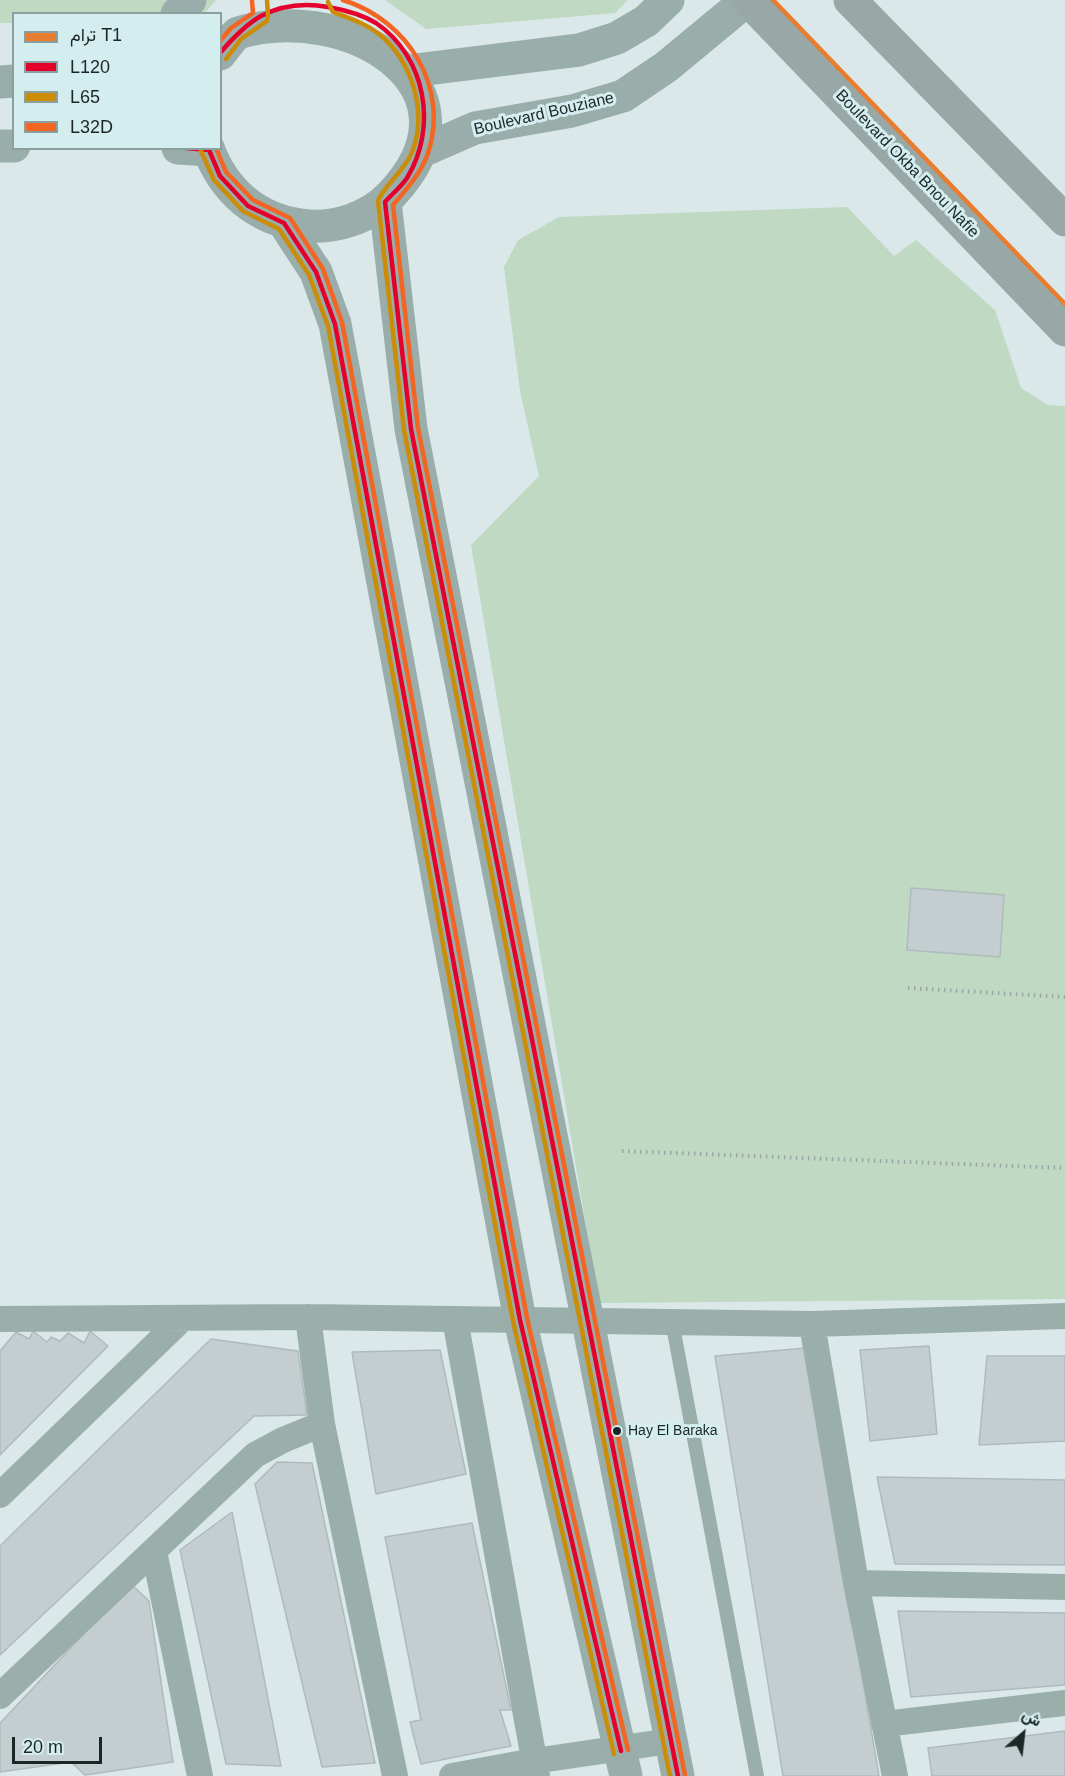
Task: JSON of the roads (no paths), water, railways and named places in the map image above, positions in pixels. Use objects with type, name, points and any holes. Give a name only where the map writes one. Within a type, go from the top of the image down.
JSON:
[{"type":"main road","points":[[179,12],[190,0]]},
{"type":"main road","points":[[417,70],[579,50],[617,39],[646,21],[668,0]]},
{"type":"main road","name":"Boulevard Bouziane","points":[[420,152],[475,128],[572,111],[623,96],[666,67],[747,0]]},
{"type":"main road","name":"Boulevard Okba Bnou Nafie","points":[[747,0],[1065,330]]},
{"type":"main road","points":[[850,0],[1065,220]]},
{"type":"main road","points":[[199,150],[220,177],[248,206],[284,223],[311,227],[338,225],[363,216],[385,202],[406,179],[420,152],[426,121],[423,90],[417,70],[393,36],[367,17],[336,3],[260,8],[222,52]]},
{"type":"main road","points":[[385,202],[411,429],[678,1776]]},
{"type":"main road","points":[[284,223],[316,272],[334,324],[520,1320],[623,1762]]},
{"type":"street","points":[[0,1319],[308,1317],[812,1324],[1065,1316]]},
{"type":"street","points":[[308,1317],[322,1424],[395,1776]]},
{"type":"street","points":[[0,1495],[182,1319]]},
{"type":"street","points":[[455,1319],[536,1769]]},
{"type":"street","points":[[812,1324],[856,1582],[895,1776]]},
{"type":"street","points":[[0,1696],[255,1455],[283,1440],[322,1424]]},
{"type":"street","points":[[154,1551],[200,1776]]},
{"type":"street","points":[[856,1582],[1065,1587]]},
{"type":"street","points":[[884,1724],[1065,1703]]},
{"type":"street","points":[[452,1776],[623,1762],[670,1741]]},
{"type":"lane","points":[[672,1321],[757,1776]]},
{"type":"tram line","name":"T1","points":[[773,0],[1065,304]]},
{"type":"place","name":"Hay El Baraka","points":[[617,1431]]}]
